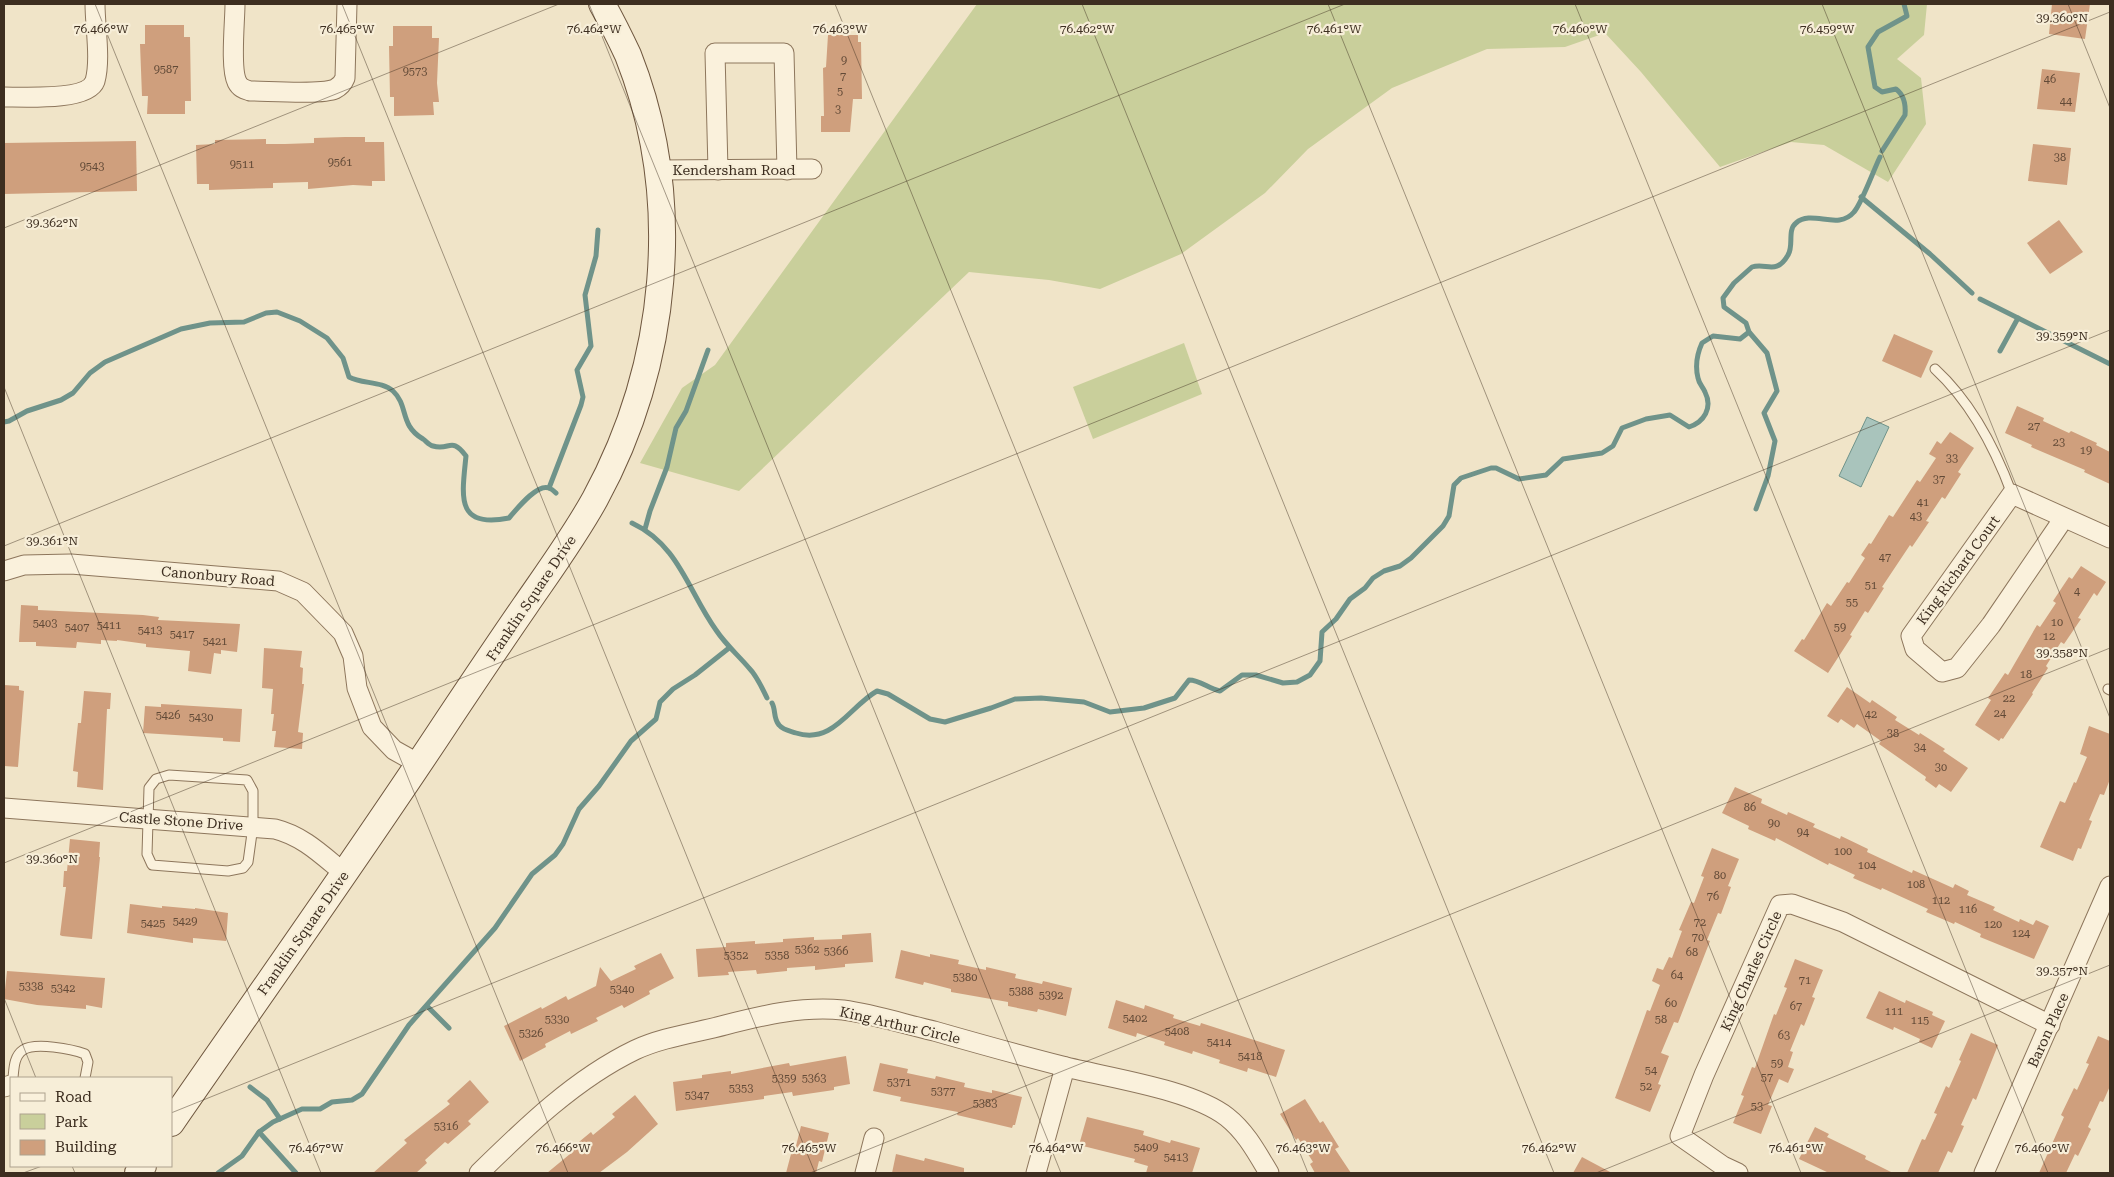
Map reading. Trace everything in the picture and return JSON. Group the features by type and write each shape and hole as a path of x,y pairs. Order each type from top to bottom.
{"street":[{"path":"4,97 71,95 86,91 91,87 94,82 97,66 95,4"},
{"path":"235,4 234,72 238,84 250,91 329,91 336,89 344,82 347,4"},
{"name":"Franklin Square Drive","path":"172,1122 344,874 579,528 612,465 625,435 638,401 657,316 663,234 651,131 627,54 602,4"},
{"path":"718,170 715,53 784,53 787,170"},
{"name":"Kendersham Road","path":"657,170 812,170"},
{"path":"2012,494 2110,538"},
{"name":"King Richard Court","path":"2012,494 1911,636 1915,650 1942,672 1957,668 1991,625 2064,518"},
{"name":"Canonbury Road","path":"4,571 24,565 71,564 261,579 295,586 343,633 353,656 357,688 372,727 394,750 419,764"},
{"name":"Castle Stone Drive","path":"4,808 253,826 287,832 304,840 344,874"},
{"name":"Baron Place","path":"1984,1173 2110,886"},
{"name":"King Charles Circle","path":"1738,1173 1723,1166 1680,1136 1704,1074 1780,905 1792,904 1843,922 2050,1025"},
{"name":"King Arthur Circle","path":"479,1173 583,1080 636,1050 661,1041 770,1013 806,1009 843,1010 894,1021 1065,1067 1176,1094 1210,1107 1226,1116 1241,1130 1269,1173"},
{"path":"1036,1173 1065,1067"},
{"path":"865,1173 874,1138"}],"lane":[{"path":"1935,369 1949,382 1981,428 2001,465 2012,494"},
{"path":"169,775 247,780 254,790 253,826 248,862 243,868 228,872 152,865 147,854 150,788 156,779 169,775"},
{"path":"13,1077 17,1057 23,1049 33,1046 74,1049 84,1054 88,1062 85,1077"}],"green space":[{"path":"977,4 1927,4 1924,35 1897,59 1921,78 1926,124 1888,182 1824,145 1791,142 1720,167 1641,72 1605,33 1565,47 1487,49 1392,88 1308,149 1265,193 1181,254 1100,289 1049,280 969,272 739,491 640,463 682,388 715,365"},
{"path":"1184,343 1202,394 1093,439 1073,387"}],"water":[{"path":"1867,417 1889,427 1861,487 1839,476"}],"building":[{"path":"2052,4 2090,4 2085,39 2049,34"},
{"path":"145,25 184,25 184,37 190,37 191,101 185,101 185,114 147,114 148,96 142,96 140,44 145,44"},
{"path":"393,26 432,26 432,38 439,38 437,83 439,102 433,102 434,115 394,116 394,97 390,97 389,46 393,46"},
{"path":"828,35 858,35 858,42 861,42 862,99 853,99 850,132 821,132 821,116 824,116 823,68 826,67"},
{"path":"2042,69 2080,73 2075,112 2037,109"},
{"path":"365,137 365,142 384,142 385,181 372,181 372,186 353,185 308,189 308,182 273,183 273,188 209,190 209,184 197,184 196,145 215,144 215,140 266,139 266,144 314,143 314,138"},
{"path":"136,141 137,191 4,194 4,143"},
{"path":"2033,144 2071,148 2067,185 2028,181"},
{"path":"2059,220 2083,252 2050,274 2027,243"},
{"path":"1894,334 1933,351 1921,378 1882,361"},
{"path":"2017,406 2044,418 2043,421 2097,443 2096,445 2110,452 2110,484 2084,472 2085,470 2031,447 2032,445 2005,433"},
{"path":"1950,432 1974,448 1958,472 1961,474 1945,499 1942,497 1926,521 1929,522 1912,547 1910,545 1882,587 1884,588 1868,613 1865,611 1850,635 1852,636 1828,673 1794,651 1802,639 1804,640 1827,603 1831,606 1847,582 1849,583 1865,558 1861,555 1869,543 1871,544 1889,515 1893,517 1917,480 1920,482 1936,458 1929,454 1937,441 1941,444"},
{"path":"2081,566 2106,582 2097,596 2094,593 2078,618 2081,619 2064,644 2061,642 2046,666 2048,668 2033,694 2003,739 2001,738 1999,741 1975,725 1991,700 1988,698 2005,673 2008,675 2037,625 2040,627 2056,603 2053,601 2069,577 2072,579"},
{"path":"21,605 38,606 38,610 143,615 159,617 158,620 240,624 237,652 221,650 221,654 214,653 211,674 188,671 190,651 146,647 146,644 117,640 101,640 101,644 77,642 76,648 36,646 36,642 19,642"},
{"path":"264,648 302,651 300,667 303,668 302,684 304,684 298,732 303,733 302,749 274,747 276,731 272,731 274,714 271,714 273,689 262,688"},
{"path":"4,685 19,686 19,690 24,691 18,767 4,766"},
{"path":"1847,687 1870,703 1872,700 1897,717 1895,720 1945,749 1943,751 1968,768 1951,792 1939,784 1936,788 1925,780 1926,777 1879,744 1881,741 1857,724 1854,728 1841,719 1838,723 1827,716"},
{"path":"84,691 111,693 110,709 107,709 103,790 77,787 78,772 73,771 78,723 81,723"},
{"path":"161,704 242,709 240,742 223,741 223,738 143,733 145,706 161,707"},
{"path":"2089,726 2110,734 2110,779 2104,795 2100,794 2089,820 2092,821 2081,849 2078,848 2073,861 2040,847 2060,801 2065,803 2087,757 2080,754"},
{"path":"1735,787 1762,799 1761,803 1787,815 1788,812 1815,824 1813,827 1840,839 1841,836 1868,849 1867,852 1912,873 1913,870 1953,888 1955,884 1969,891 1967,895 1995,907 1993,910 2019,922 2020,919 2033,925 2036,920 2049,926 2034,959 1980,937 1981,934 1955,922 1954,924 1926,912 1928,909 1882,888 1881,890 1853,878 1855,875 1829,863 1828,865 1776,838 1775,841 1748,829 1749,826 1722,813"},
{"path":"70,839 100,842 92,939 60,935 66,887 63,887 64,871 67,871"},
{"path":"1712,848 1739,859 1728,886 1731,887 1721,914 1718,913 1707,940 1710,941 1678,1023 1674,1022 1661,1053 1669,1056 1658,1084 1661,1085 1650,1112 1615,1098 1647,1010 1650,1011 1660,985 1652,981 1657,968 1663,970 1669,957 1672,958 1682,931 1679,930 1691,902 1694,903 1704,877 1701,876"},
{"path":"130,904 162,908 162,906 195,908 228,913 226,941 193,938 193,943 127,933"},
{"path":"871,933 873,962 845,964 845,967 815,970 815,966 787,968 787,971 757,974 756,970 728,972 729,975 698,977 696,949 726,947 726,943 755,941 755,944 783,942 783,939 814,937 814,940 842,939 842,935"},
{"path":"901,950 930,957 930,954 959,960 958,964 986,970 986,967 1016,974 1015,978 1042,984 1043,981 1072,988 1066,1016 1038,1009 1037,1012 1008,1006 1008,1002 951,992 951,989 924,982 923,985 895,978"},
{"path":"661,953 674,978 649,991 650,994 624,1008 622,1005 596,1018 598,1021 571,1034 570,1031 545,1044 546,1047 520,1061 504,1026 566,996 568,1000 596,986 600,967 611,981 636,969 634,966"},
{"path":"1795,959 1823,970 1812,997 1815,998 1804,1026 1801,1024 1790,1051 1793,1052 1788,1067 1794,1069 1788,1083 1779,1079 1768,1105 1772,1106 1761,1134 1733,1123 1744,1096 1741,1095 1752,1067 1755,1068 1774,1014 1776,1015 1787,988 1784,987"},
{"path":"7,971 105,978 102,1008 86,1005 86,1009 37,1005 4,999"},
{"path":"1879,991 1905,1003 1906,1000 1933,1012 1932,1015 1945,1021 1932,1048 1919,1042 1920,1039 1894,1027 1893,1030 1866,1018"},
{"path":"1116,1000 1144,1009 1145,1005 1174,1015 1173,1018 1200,1026 1201,1023 1285,1050 1276,1077 1248,1068 1247,1072 1219,1063 1220,1060 1193,1051 1192,1054 1164,1045 1165,1042 1137,1033 1136,1037 1108,1028"},
{"path":"1971,1033 1998,1045 1976,1100 1973,1098 1961,1125 1964,1126 1952,1153 1948,1151 1938,1173 1907,1173 1922,1139 1925,1140 1937,1114 1934,1113 1946,1086 1949,1088"},
{"path":"2098,1036 2110,1041 2110,1086 2103,1102 2100,1101 2088,1127 2091,1129 2078,1156 2075,1154 2066,1173 2039,1173 2064,1117 2061,1115 2074,1088 2077,1090 2089,1064 2086,1063"},
{"path":"846,1056 850,1084 834,1087 834,1090 793,1096 792,1092 764,1096 764,1099 676,1111 673,1082 702,1078 702,1075 731,1071 731,1074 789,1063 790,1066"},
{"path":"880,1063 908,1069 907,1073 935,1079 936,1076 965,1083 964,1087 992,1093 992,1090 1022,1097 1015,1125 1012,1128 957,1115 958,1112 900,1101 901,1097 873,1091"},
{"path":"470,1080 489,1102 468,1121 471,1124 448,1144 445,1142 425,1160 427,1163 416,1173 373,1173 407,1143 404,1140 450,1104 447,1101"},
{"path":"635,1095 658,1124 627,1152 599,1173 547,1173 570,1154 568,1151 591,1132 593,1135 615,1117 612,1114"},
{"path":"1305,1099 1320,1123 1323,1121 1339,1147 1335,1149 1351,1173 1315,1173 1310,1164 1313,1162 1298,1138 1296,1140 1280,1114"},
{"path":"1087,1117 1144,1131 1143,1135 1170,1143 1171,1140 1200,1148 1192,1173 1146,1173 1148,1166 1134,1162 1135,1159 1079,1145"},
{"path":"801,1126 829,1133 822,1162 819,1161 816,1173 786,1173 791,1154 794,1154"},
{"path":"1815,1127 1829,1134 1827,1137 1866,1156 1865,1159 1893,1173 1829,1173 1799,1159"},
{"path":"896,1154 924,1161 925,1158 964,1168 964,1173 892,1173"},
{"path":"1582,1157 1612,1173 1573,1173"}],"waterway":[{"path":"1882,151 1905,115 1905,104 1903,97 1896,89 1882,92 1875,87 1868,47 1878,32 1907,16 1904,4"},
{"path":"1756,509 1768,476 1775,441 1764,413 1777,391 1767,353 1749,332 1746,323 1724,307 1723,298 1734,283 1752,267 1775,267 1784,261 1790,251 1793,226 1802,219 1840,220 1854,212 1880,157"},
{"path":"1861,197 1930,254 1972,293"},
{"path":"549,488 583,397 577,370 591,346 585,295 596,256 598,230"},
{"path":"1980,299 2110,364"},
{"path":"4,422 27,411 61,400 73,393 90,373 105,362 181,329 210,323 244,322 266,313 277,312 300,321 327,338 343,358 349,377 378,384 393,391 398,397 407,422 415,434 433,446 453,445 461,450 466,456 463,484 464,496 466,506 471,514 479,519 509,518 527,498 539,489 549,488 556,493"},
{"path":"2000,351 2018,318"},
{"path":"772,703 776,720 781,727 789,731 809,735 820,734 831,729 877,691 888,694 930,719 945,722 1015,699 1041,698 1084,702 1110,712 1144,708 1175,698 1189,680 1197,681 1220,691 1242,675 1256,675 1283,683 1297,682 1310,675 1320,661 1322,632 1336,619 1350,599 1365,588 1373,578 1384,571 1400,566 1411,558 1443,526 1449,516 1454,485 1461,478 1491,468 1496,468 1519,479 1546,475 1563,459 1602,453 1613,446 1622,428 1646,419 1670,415 1689,427 1694,425 1706,414 1708,404 1697,369 1702,343 1713,336 1740,339 1749,332"},
{"path":"645,529 667,467 676,428 686,411 708,350"},
{"path":"632,523 648,532 672,556 716,630 745,663 759,682 767,698"},
{"path":"218,1173 242,1156 259,1132 273,1122 302,1109 320,1109 332,1102 352,1100 362,1094 409,1025 495,928 532,874 555,855 563,844 579,809 599,786 631,741 656,719 660,702 673,689 695,675 729,648"},
{"path":"427,1006 449,1028"},
{"path":"250,1087 267,1100 280,1119"},
{"path":"259,1132 296,1173"}]}
